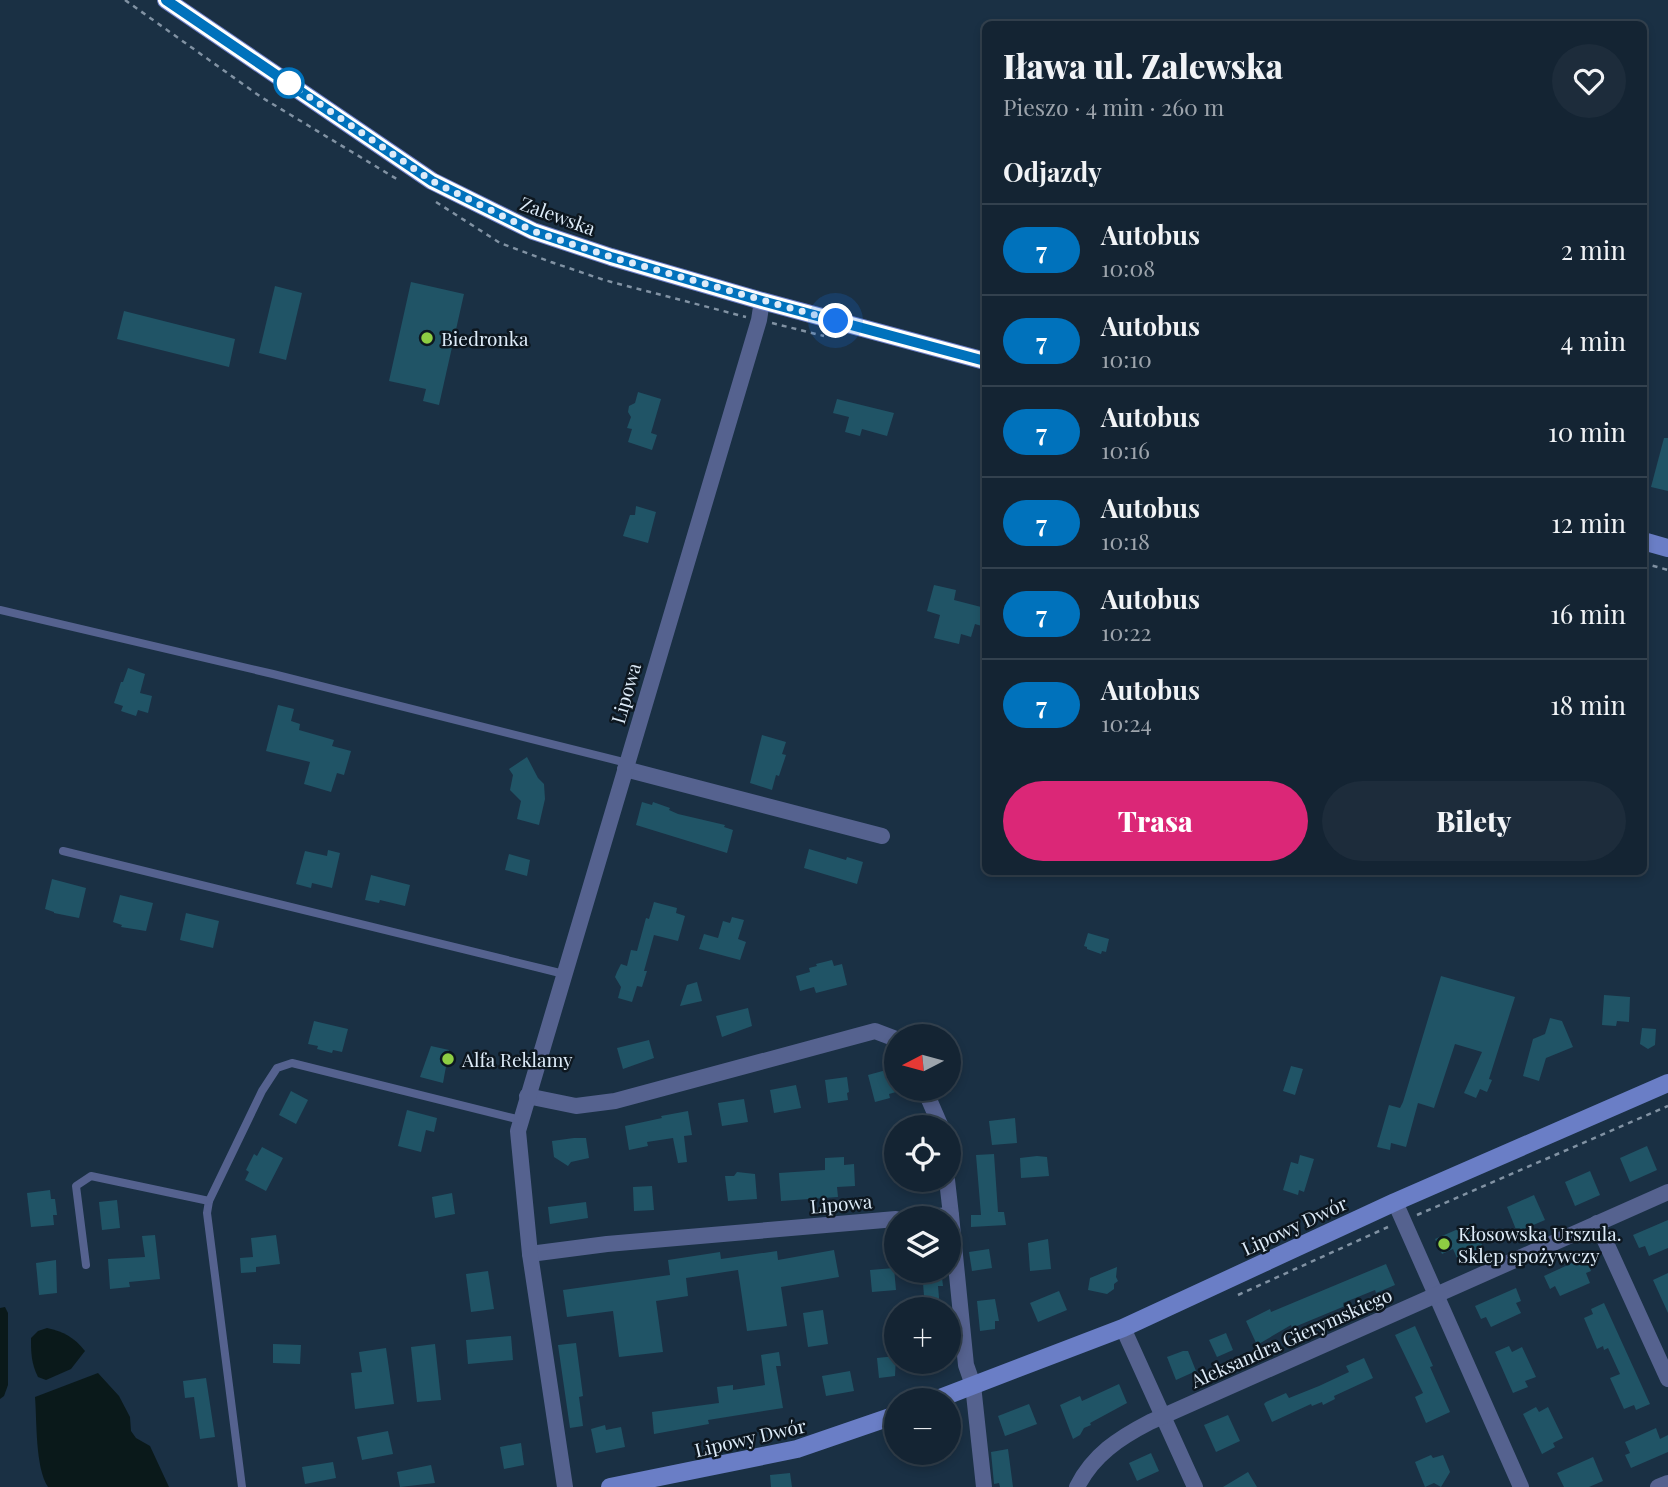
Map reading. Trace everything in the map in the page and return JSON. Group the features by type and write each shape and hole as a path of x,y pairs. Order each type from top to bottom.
{"street":[{"name":"Zalewska","path":"166,0 432,181 482,207 546,235 611,257 982,360"},
{"name":"Lipowa","path":"762,301 759,320 518,1131 530,1254 607,1244 884,1220"},
{"path":"1647,542 1668,548"},
{"path":"626,766 882,836"},
{"path":"527,1096 576,1106 615,1101 875,1031 884,1034"},
{"name":"Lipowy Dwór","path":"961,1389 1123,1328 1395,1202 1668,1083"},
{"name":"Aleksandra Gierymskiego","path":"1077,1487 1089,1466 1103,1450 1125,1434 1668,1192"},
{"path":"1395,1202 1521,1487"},
{"path":"1597,1223 1668,1379"},
{"path":"530,1254 565,1487"},
{"path":"958,1283 966,1364 972,1385 984,1487"},
{"path":"1123,1328 1195,1487"},
{"name":"Lipowy Dwór","path":"610,1487 655,1482 797,1450 884,1419"},
{"path":"1658,1487 1668,1483"}],"lane":[{"path":"0,610 247,667 626,766"},
{"path":"63,851 564,974"},
{"path":"242,1487 207,1213 209,1201 262,1091 277,1068 292,1063 521,1120"},
{"path":"86,1265 76,1185 91,1176 209,1201"}],"path":[{"path":"1647,564 1668,570"},
{"path":"1236,1295 1668,1107"}],"shaded area":[{"path":"5,1307 8,1313 8,1385 0,1399 0,1308"},
{"path":"47,1328 68,1336 85,1351 71,1369 46,1380 38,1377 36,1372 31,1338 38,1331"},
{"path":"98,1373 119,1396 130,1417 131,1431 136,1438 150,1446 169,1487 48,1487 39,1456 35,1397"}],"building":[{"name":"Biedronka","path":"411,282 464,294 439,405 423,401 426,389 389,381"},
{"path":"275,286 302,293 286,360 259,353"},
{"path":"124,311 235,339 229,367 117,339"},
{"path":"638,392 661,399 651,433 657,435 652,450 628,442 632,429 627,428 631,417 629,406 635,403"},
{"path":"837,399 894,413 887,436 862,429 860,436 845,432 849,417 833,413"},
{"path":"1664,438 1668,438 1668,491 1651,487"},
{"path":"636,506 656,512 648,543 623,536 630,515 635,515"},
{"path":"934,585 956,590 954,600 982,607 982,626 975,624 971,637 961,634 959,644 934,638 940,615 927,611"},
{"path":"128,668 145,674 140,693 152,696 148,713 138,710 136,716 121,711 123,706 114,703"},
{"path":"278,705 294,709 291,721 300,724 299,730 334,740 332,746 351,751 344,775 337,773 331,792 304,784 310,762 266,751"},
{"path":"762,735 786,742 782,754 786,755 772,790 750,783"},
{"path":"527,757 544,784 545,799 539,825 517,819 521,801 510,790 513,775 509,769"},
{"path":"642,802 652,805 653,802 678,814 725,825 724,827 733,830 727,853 636,825"},
{"path":"809,849 863,862 857,884 804,868"},
{"path":"328,850 340,853 332,888 312,883 311,888 296,884 305,851 327,856"},
{"path":"509,854 530,860 527,876 505,870"},
{"path":"371,875 410,885 405,906 380,900 379,903 365,900"},
{"path":"52,879 86,888 79,918 45,909"},
{"path":"120,895 153,903 146,931 121,927 122,925 113,922"},
{"path":"654,902 677,908 676,913 685,916 678,941 654,935 642,987 637,986 632,1002 618,998 621,987 615,977 621,964 627,966 631,950 637,951 646,918 649,919"},
{"path":"186,913 219,921 213,948 180,940"},
{"path":"732,917 744,920 738,939 746,942 740,960 699,949 704,934 718,938 723,921 730,923"},
{"path":"1088,933 1109,939 1106,952 1102,951 1101,954 1084,946"},
{"path":"832,960 834,966 842,964 847,985 816,993 814,987 800,991 796,976 810,972 809,968 817,966 816,964"},
{"path":"1441,976 1515,997 1489,1079 1492,1080 1487,1092 1480,1089 1476,1098 1464,1093 1482,1052 1455,1044 1434,1108 1418,1103 1406,1147 1391,1143 1390,1150 1377,1147 1389,1105 1400,1108 1403,1102"},
{"path":"697,982 702,1001 680,1006 687,985"},
{"path":"1604,995 1630,997 1629,1022 1617,1021 1616,1026 1602,1025"},
{"path":"748,1008 752,1026 722,1037 716,1016"},
{"path":"1550,1018 1562,1021 1573,1047 1546,1058 1539,1081 1523,1076 1533,1039 1545,1034"},
{"path":"314,1021 348,1029 342,1052 333,1050 332,1053 308,1044"},
{"path":"1642,1028 1656,1029 1655,1045 1648,1049 1640,1044"},
{"path":"649,1040 654,1058 623,1069 617,1048"},
{"path":"431,1046 449,1050 443,1083 420,1077"},
{"path":"1291,1066 1303,1069 1295,1095 1283,1091"},
{"path":"884,1071 884,1100 875,1102 868,1075"},
{"path":"847,1077 848,1100 828,1103 825,1080"},
{"path":"796,1085 801,1108 774,1113 770,1090"},
{"path":"291,1091 308,1100 296,1124 279,1115"},
{"path":"744,1099 748,1122 722,1126 718,1103"},
{"path":"407,1110 437,1118 434,1132 426,1130 421,1152 398,1146"},
{"path":"688,1111 692,1135 684,1136 687,1162 678,1163 673,1138 647,1142 648,1146 629,1150 625,1126"},
{"path":"1015,1118 1017,1143 992,1145 989,1121"},
{"path":"586,1138 589,1158 571,1162 568,1166 554,1157 552,1141"},
{"path":"1647,1146 1657,1170 1630,1182 1620,1158"},
{"path":"262,1147 283,1158 266,1191 245,1180 249,1172 246,1170 254,1154 257,1156"},
{"path":"994,1154 998,1212 1004,1212 1006,1225 971,1227 971,1215 981,1215 976,1155"},
{"path":"1300,1155 1314,1159 1304,1192 1299,1190 1298,1195 1283,1190 1291,1162 1298,1164"},
{"path":"844,1157 844,1165 854,1164 855,1186 837,1187 838,1197 781,1201 779,1173 825,1170 825,1158"},
{"path":"1047,1157 1049,1176 1021,1178 1020,1158"},
{"path":"1590,1171 1600,1195 1575,1206 1565,1182"},
{"path":"737,1172 755,1174 757,1199 728,1201 725,1176 734,1176"},
{"path":"652,1186 654,1210 634,1211 633,1187"},
{"path":"50,1190 51,1199 55,1199 57,1215 53,1215 54,1225 31,1227 27,1193"},
{"path":"452,1193 455,1214 435,1218 432,1197"},
{"path":"1534,1195 1545,1220 1517,1232 1507,1207"},
{"path":"117,1200 120,1228 102,1230 99,1202"},
{"path":"586,1202 588,1218 550,1224 548,1207"},
{"path":"1668,1220 1668,1248 1649,1256 1645,1246 1639,1248 1633,1235"},
{"path":"1472,1223 1483,1247 1457,1258 1453,1249 1442,1254 1435,1239"},
{"path":"155,1235 160,1279 129,1282 130,1287 110,1289 108,1259 145,1257 142,1236"},
{"path":"276,1235 280,1264 256,1267 256,1272 241,1273 240,1258 253,1257 251,1238"},
{"path":"1048,1239 1051,1269 1030,1271 1028,1243"},
{"path":"989,1249 992,1268 972,1271 969,1252"},
{"path":"834,1250 839,1277 781,1287 787,1326 747,1331 738,1270 686,1278 688,1296 656,1301 663,1352 619,1357 613,1311 567,1317 563,1290 670,1275 668,1260 720,1252 721,1259 777,1251 778,1260"},
{"path":"1585,1257 1591,1271 1586,1273 1590,1283 1560,1296 1555,1286 1550,1289 1544,1276"},
{"path":"56,1260 57,1293 39,1295 36,1263"},
{"path":"1386,1264 1395,1285 1343,1303 1345,1306 1292,1328 1291,1325 1257,1345 1246,1321"},
{"path":"1117,1267 1118,1281 1114,1284 1114,1289 1107,1294 1088,1290 1090,1278"},
{"path":"884,1269 884,1283 895,1283 896,1290 872,1292 870,1270"},
{"path":"488,1271 494,1309 471,1312 466,1274"},
{"path":"1668,1273 1668,1313 1653,1280"},
{"path":"923,1283 943,1283 943,1286 938,1286 939,1297 924,1297"},
{"path":"1516,1288 1521,1301 1516,1303 1521,1313 1491,1327 1486,1317 1481,1319 1475,1306"},
{"path":"1059,1291 1067,1310 1038,1322 1030,1303"},
{"path":"995,1299 999,1321 995,1321 995,1329 980,1331 977,1301"},
{"path":"1604,1303 1650,1404 1636,1410 1634,1405 1624,1409 1610,1378 1620,1374 1608,1348 1604,1350 1603,1346 1597,1349 1584,1318 1593,1314 1591,1309"},
{"path":"823,1310 828,1344 808,1347 803,1313"},
{"path":"1415,1326 1450,1412 1426,1423 1415,1397 1423,1393 1395,1335"},
{"path":"1226,1333 1233,1350 1217,1357 1209,1340"},
{"path":"511,1336 513,1360 468,1364 466,1340"},
{"path":"576,1343 583,1396 579,1397 583,1426 570,1428 558,1345"},
{"path":"273,1344 301,1345 300,1364 273,1363"},
{"path":"435,1344 441,1400 417,1402 411,1347"},
{"path":"1509,1346 1512,1352 1522,1347 1536,1377 1525,1381 1528,1387 1513,1393 1495,1352"},
{"path":"386,1348 394,1404 355,1409 351,1373 362,1372 359,1352"},
{"path":"1188,1351 1196,1371 1176,1380 1167,1357"},
{"path":"779,1352 781,1366 776,1366 783,1408 708,1420 709,1424 654,1434 652,1412 719,1403 717,1387 733,1385 733,1390 765,1385 761,1355"},
{"path":"884,1357 884,1374 895,1376 879,1378 877,1358"},
{"path":"1364,1358 1373,1378 1334,1396 1335,1399 1323,1405 1322,1402 1312,1406 1311,1404 1272,1422 1264,1404 1266,1402 1286,1393 1289,1398 1319,1386 1349,1372 1346,1366"},
{"path":"850,1371 854,1391 826,1396 822,1376"},
{"path":"206,1378 215,1437 200,1439 194,1397 185,1398 183,1381"},
{"path":"1119,1384 1127,1403 1090,1423 1091,1425 1073,1439 1060,1405 1080,1396 1082,1401"},
{"path":"1029,1404 1037,1424 1005,1436 998,1416"},
{"path":"1536,1407 1539,1412 1548,1407 1563,1438 1553,1443 1555,1447 1542,1454 1523,1414"},
{"path":"1228,1415 1240,1441 1216,1452 1204,1425"},
{"path":"605,1425 606,1430 621,1427 625,1447 596,1453 591,1429"},
{"path":"1656,1428 1660,1439 1668,1435 1668,1452 1631,1468 1625,1455 1630,1453 1625,1442"},
{"path":"388,1431 393,1454 362,1460 357,1437"},
{"path":"521,1443 524,1465 504,1469 500,1447"},
{"path":"1008,1449 1013,1487 1000,1487 999,1483 994,1484 991,1452"},
{"path":"1151,1453 1159,1471 1137,1481 1129,1463"},
{"path":"1431,1455 1433,1458 1443,1455 1450,1472 1441,1487 1434,1483 1425,1487 1415,1462"},
{"path":"1593,1457 1603,1481 1589,1487 1564,1487 1557,1473"},
{"path":"333,1462 336,1478 305,1484 302,1467"},
{"path":"431,1465 435,1483 400,1487 397,1472"},
{"path":"1248,1472 1257,1487 1223,1487"},
{"path":"790,1473 792,1487 771,1487 770,1475"}],"bus line":[{"name":"7","path":"166,0 432,181 533,231 762,301 982,360"}],"place":[{"name":"Biedronka","path":"427,338"},
{"name":"Alfa Reklamy","path":"448,1059"},
{"name":"Kłosowska Urszula. Sklep spożywczy","path":"1444,1244"}],"route":[{"path":"289,83 432,181 533,231 611,257 836,321"}]}
